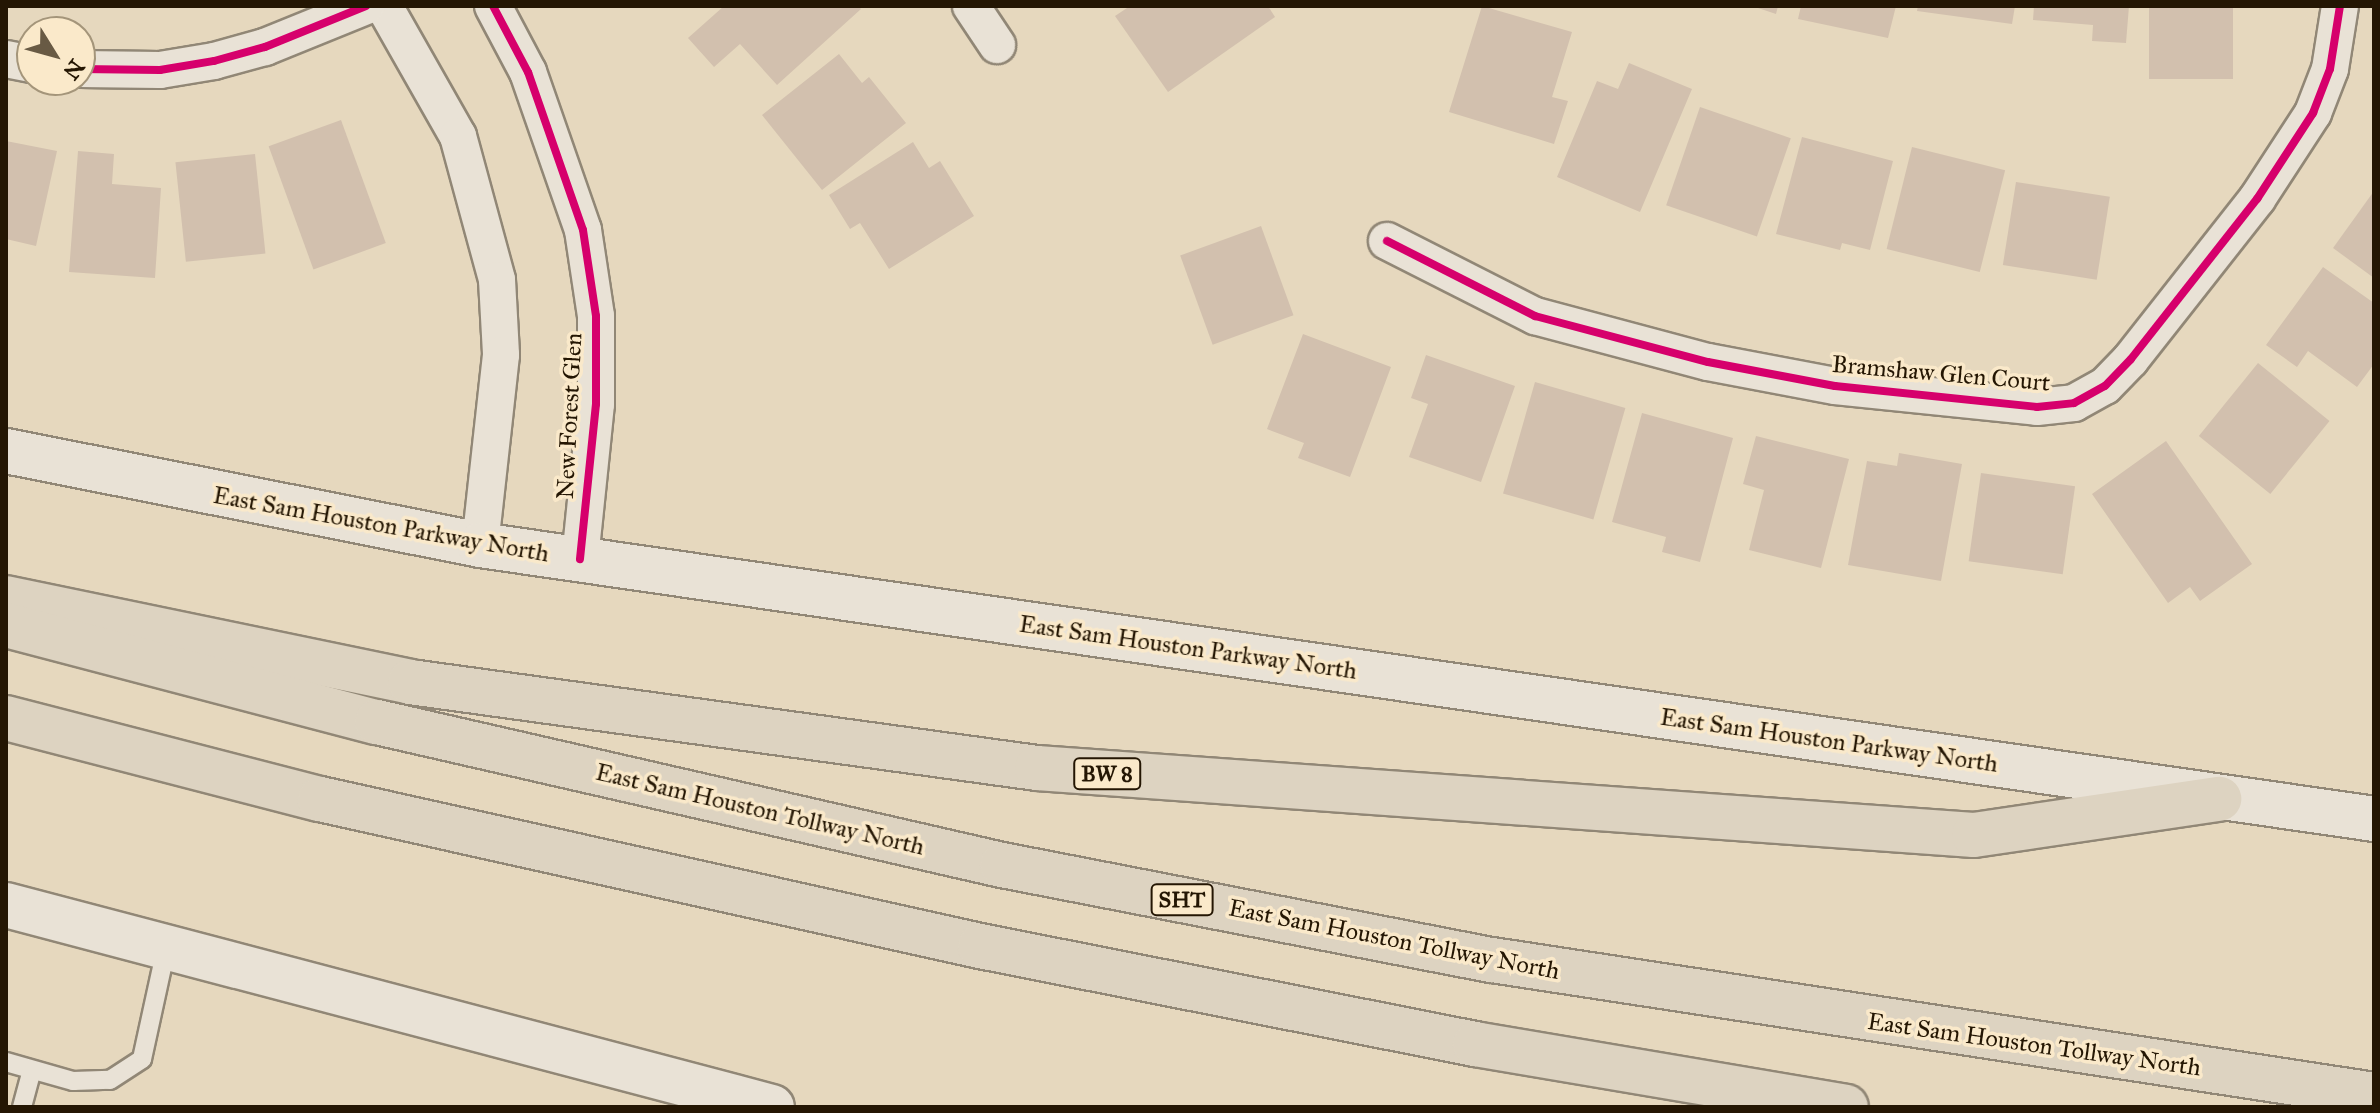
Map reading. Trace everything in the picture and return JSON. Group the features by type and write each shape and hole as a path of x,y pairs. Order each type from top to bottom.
{"highway":[{"name":"BW 8","path":"6,598 410,682 1037,768 1974,835 2219,799"},
{"name":"East Sam Houston Tollway North","path":"6,625 377,722 1002,865 1492,960 2374,1095"},
{"path":"6,718 320,799 980,946 1660,1076 1846,1107"},
{"path":"1660,1076 1733,1107"}],"main road":[{"name":"East Sam Houston Parkway North","path":"6,451 480,545 2374,819"},
{"path":"6,905 772,1107"}],"street":[{"path":"96,69 160,70 214,61 265,47 366,6"},
{"path":"384,6 458,136 497,280 501,355 480,545"},
{"name":"New Forest Glen","path":"493,6 528,72 583,230 596,316 596,404 580,559"},
{"path":"971,6 997,45"},
{"name":"Bramshaw Glen Court","path":"1387,241 1535,316 1708,362 1835,386 2037,407 2074,403 2105,386 2131,359 2257,199 2313,113 2330,69 2340,6"}],"lane":[{"path":"6,1062 73,1081 110,1080 142,1059 166,949"},
{"path":"22,1107 32,1070"}],"building":[{"path":"724,6 858,6 861,9 777,85 740,44 714,67 688,38"},
{"path":"1130,6 1268,6 1275,17 1168,92 1115,16"},
{"path":"1482,6 1572,32 1552,97 1568,101 1554,144 1449,112"},
{"path":"1752,6 1778,6 1776,14"},
{"path":"1801,6 1896,6 1888,38 1798,19"},
{"path":"1918,6 2015,6 2012,24 1917,11"},
{"path":"2034,6 2129,6 2126,43 2092,41 2093,25 2033,20"},
{"path":"2149,6 2233,6 2233,79 2149,79"},
{"path":"839,54 862,83 869,77 906,123 822,190 762,115"},
{"path":"1629,63 1692,89 1640,212 1557,177 1597,81 1618,89"},
{"path":"1700,107 1791,138 1757,237 1666,205"},
{"path":"341,120 386,243 313,269 269,146"},
{"path":"1802,137 1893,161 1870,250 1842,243 1840,250 1776,234"},
{"path":"6,141 57,151 36,246 6,239"},
{"path":"913,142 929,168 940,161 974,216 889,269 860,223 850,229 829,195"},
{"path":"1912,147 2005,170 1980,272 1887,249"},
{"path":"78,151 114,154 112,184 161,188 155,278 69,272"},
{"path":"255,154 265,253 186,262 175,162"},
{"path":"2016,182 2110,197 2097,280 2003,265"},
{"path":"2374,191 2374,278 2333,248"},
{"path":"1261,226 1293,315 1213,345 1180,255"},
{"path":"2323,267 2374,303 2374,364 2357,387 2308,351 2297,367 2266,345"},
{"path":"1303,334 1391,367 1350,477 1298,458 1304,443 1267,429"},
{"path":"1426,355 1515,386 1481,482 1409,457 1428,404 1411,398"},
{"path":"2258,363 2329,421 2270,494 2199,436"},
{"path":"1535,382 1625,408 1593,519 1503,494"},
{"path":"1642,413 1733,438 1700,562 1662,552 1666,537 1612,522"},
{"path":"1756,436 1849,459 1821,568 1749,550 1764,490 1743,484"},
{"path":"2166,441 2252,564 2200,601 2190,587 2168,603 2092,494"},
{"path":"1899,453 1962,464 1941,581 1848,565 1867,461 1897,466"},
{"path":"1981,473 2075,486 2063,574 1969,561"}],"cycle path":[{"path":"96,69 160,70 214,61 265,47 366,6"},
{"path":"493,6 528,72 583,230 596,316 596,404 580,559"},
{"path":"1387,241 1535,316 1708,362 1835,386 2037,407 2074,403 2105,386 2131,359 2257,199 2313,113 2330,69 2340,6"}]}
